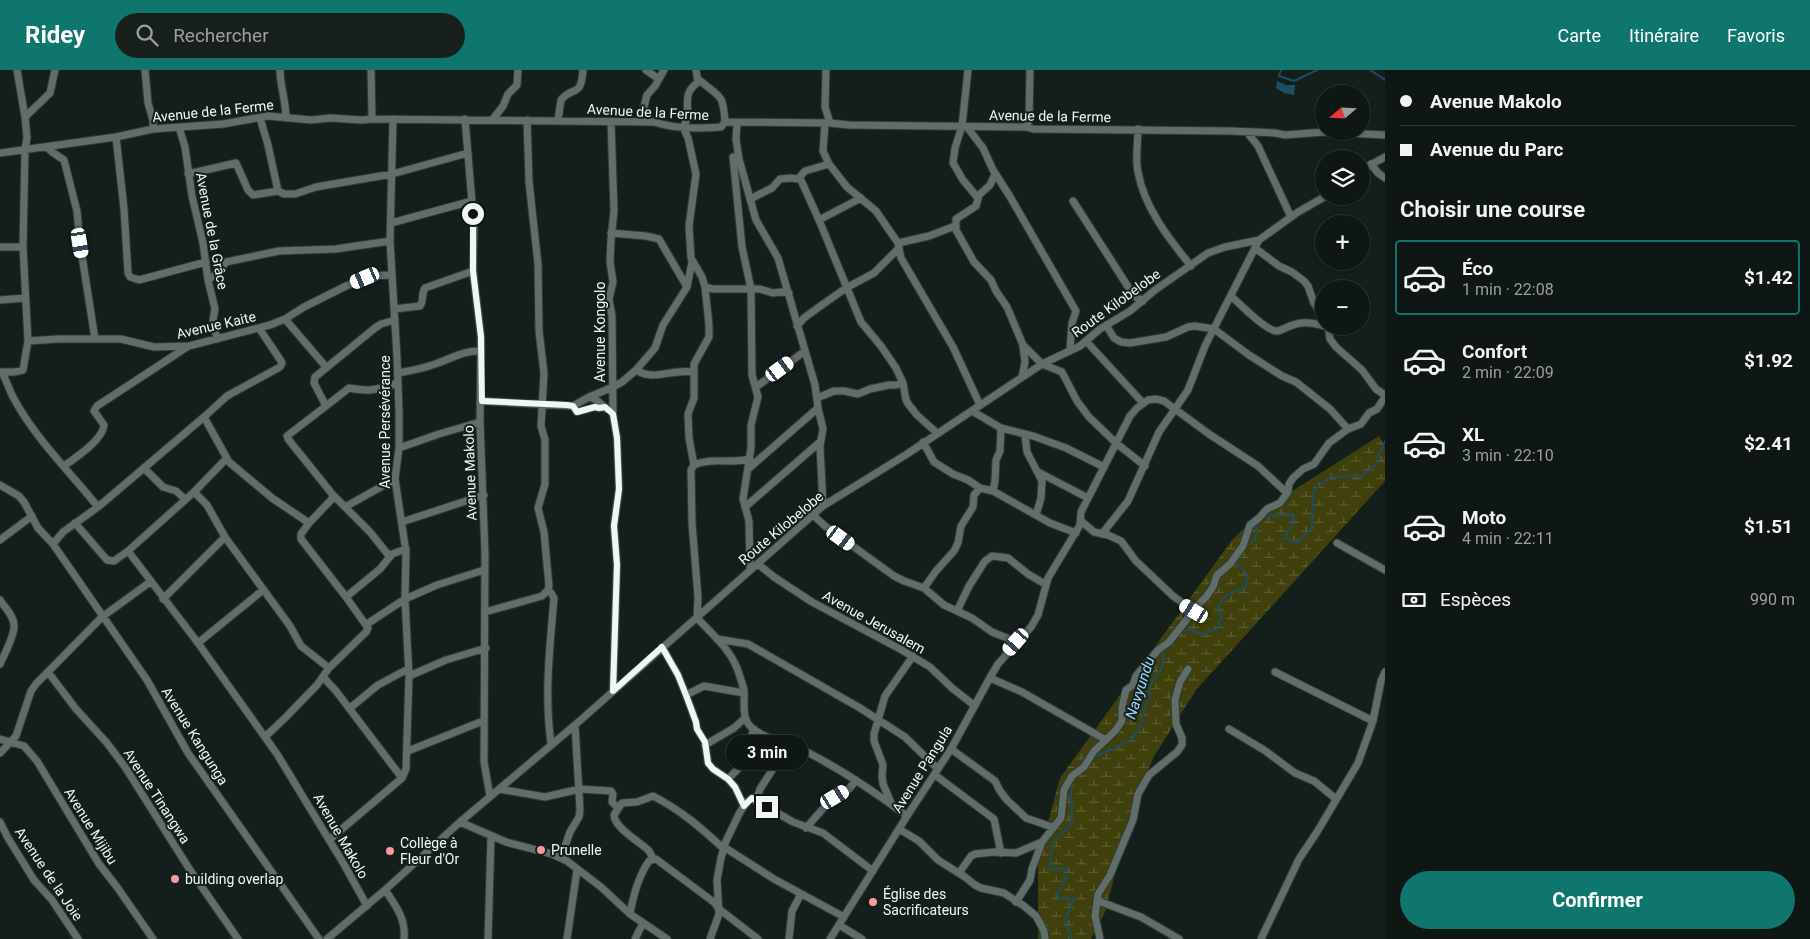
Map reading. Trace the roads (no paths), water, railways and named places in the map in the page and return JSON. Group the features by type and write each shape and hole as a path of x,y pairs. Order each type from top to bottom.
{"street":[{"path":"17,70 27,138 24,149 23,247 28,341 23,370 1,372 20,408 98,507"},
{"path":"25,117 50,93 55,70"},
{"path":"145,70 148,104 153,120 153,129"},
{"path":"280,70 286,118"},
{"path":"371,70 372,119"},
{"path":"493,119 503,106 508,94 517,85 518,70"},
{"path":"558,120 560,100 580,88 583,70"},
{"path":"646,70 659,79"},
{"path":"640,122 647,95 664,70"},
{"path":"696,70 698,79 720,95 725,122"},
{"path":"826,70 825,107 827,123 823,152 828,164 847,187 876,211 898,245 901,258 953,347 980,405"},
{"path":"968,70 964,126 955,148 953,163 962,180 978,198"},
{"path":"1029,126 1030,70"},
{"path":"482,401 573,406 613,387 636,370 655,348 663,325 686,287 692,262 689,226 696,174 688,138 683,127 687,116 687,95 698,79"},
{"path":"260,118 278,191"},
{"name":"Avenue de la Ferme","path":"0,153 116,137 153,129 224,124 260,118 654,122 669,127 721,127 725,122 1029,126 1247,132 1285,135 1324,132 1385,135"},
{"name":"Avenue Persévérance","path":"393,119 390,241 398,373 399,448 395,479 406,549 404,599 409,673 408,751 406,769 402,778"},
{"name":"Avenue Makolo","path":"465,119 474,226 473,271 481,352 482,401 480,422 484,495 486,648 483,720 484,768 490,796"},
{"path":"527,120 529,182 538,264 539,331 544,382 542,430 545,440 545,484 538,508 546,548 548,590 554,598 548,672 549,727 552,743"},
{"name":"Avenue Kongolo","path":"611,122 614,205 610,262 613,282 609,299 612,316 613,414 617,438 619,489 614,526 617,565 613,691"},
{"path":"737,123 736,139 739,159 756,220 778,258 814,378 823,428 820,442 823,506"},
{"path":"964,126 983,148 995,174 1076,311 1072,323 1070,349"},
{"name":"Avenue de la Grâce","path":"179,127 185,147 188,174 215,309 213,320 217,339"},
{"path":"1138,129 1137,170 1141,184 1154,215 1191,266"},
{"path":"1247,132 1258,146 1291,217"},
{"path":"116,137 124,209 128,273 130,277 139,280 206,262"},
{"path":"47,146 64,160 76,208 95,339"},
{"path":"188,174 236,163 248,190 253,195 278,191 284,194 295,194 316,188 392,174 468,153"},
{"path":"733,157 742,247 750,289 752,365 758,397 751,425 750,459 743,499 749,521 750,570"},
{"path":"1385,157 1371,164 1385,178"},
{"path":"828,164 802,172 800,178 820,220 861,322 881,346 902,383 906,400 917,415 937,434"},
{"path":"995,174 990,185 981,192 974,208 958,217 955,226 974,262 991,280 1007,307 1023,345 1025,362 1022,377"},
{"path":"750,198 772,188 780,179 800,178"},
{"path":"820,220 861,198"},
{"path":"391,223 472,201"},
{"path":"1073,201 1134,296 1142,301"},
{"name":"Route Kilobelobe","path":"327,939 367,906 490,796 575,725 823,506 937,434 1042,364 1086,341 1208,253 1217,249 1257,244 1315,201"},
{"path":"797,326 804,318 846,288 874,273 898,245 955,226"},
{"path":"611,233 659,239 686,287"},
{"path":"208,280 218,273 223,263 226,262 279,252 336,249 390,241"},
{"path":"1102,534 1128,501 1145,466 1155,439 1188,390 1214,329 1257,244 1279,266 1292,272 1304,281 1308,286 1315,305"},
{"path":"0,247 23,247"},
{"path":"692,262 702,277 705,288 709,337 695,360 693,372 694,398 688,414 689,438 694,465 690,476 690,485 698,597 696,618 730,654 736,666 744,693 745,718 754,729 766,736 808,752 856,780 907,816"},
{"path":"394,309 420,306 422,304 424,288 473,271"},
{"name":"Avenue Kaite","path":"28,341 58,338 121,339 154,347 189,346 286,319 304,307 346,286 371,276 391,275"},
{"path":"705,288 765,289 773,294 789,293"},
{"path":"1231,296 1250,314 1273,330 1280,330 1298,323 1307,322 1315,324"},
{"path":"0,300 25,298"},
{"path":"286,319 326,368"},
{"path":"326,406 313,381 326,368 381,324 394,320"},
{"path":"1106,325 1114,338 1121,342 1166,337 1188,327 1195,326 1214,329 1255,359 1282,376 1296,382 1330,409 1348,429"},
{"path":"53,544 59,536 98,507 232,393 282,365 259,328"},
{"path":"1016,902 1030,880 1042,842 1061,818 1064,790 1072,776 1084,767 1094,751 1122,721 1122,707 1126,690 1133,685 1136,676 1158,650 1170,642 1213,586 1217,575 1234,560 1243,546 1250,525 1267,509 1280,503 1293,478 1303,469 1314,464 1329,443 1348,429 1361,424 1369,413 1377,409 1385,396 1376,389 1362,370 1336,347 1329,335"},
{"path":"1086,341 1143,403"},
{"path":"1023,345 1042,364 1062,372 1077,401 1089,417 1116,444 1145,466"},
{"path":"64,466 82,454 103,432 104,425 94,411 97,406 189,346"},
{"path":"756,387 805,351"},
{"path":"398,373 431,366 464,353 481,352"},
{"path":"636,370 650,375 693,372"},
{"path":"817,398 834,391 858,394 870,389 889,385 896,386 902,383"},
{"path":"390,557 333,495 287,438 347,389 372,391 397,384"},
{"path":"589,397 596,399 613,414"},
{"path":"957,612 969,586 985,561 992,556 1008,558 1028,574 1045,584 1076,533 1081,521 1081,512 1130,416 1148,400 1164,401 1175,408 1209,434 1258,466 1286,493"},
{"path":"573,406 577,412 595,407 605,407"},
{"path":"748,470 818,408"},
{"path":"972,411 1001,428 1072,450 1104,468"},
{"path":"204,417 216,436 226,459 272,498 309,523"},
{"path":"399,448 480,422"},
{"path":"992,491 995,481 996,460 1000,451 1001,428"},
{"path":"1025,435 1027,452 1042,481 1042,490 1036,515"},
{"path":"745,507 820,442"},
{"path":"923,442 936,464 952,474 968,480 980,488 992,491 1050,523 1076,533"},
{"path":"75,523 107,560 114,561 128,551 194,492 226,459"},
{"path":"694,465 713,461 734,462 750,459"},
{"path":"144,468 163,487 176,491 185,499"},
{"path":"1038,472 1088,498"},
{"path":"345,507 395,479"},
{"name":"Avenue Kangunga","path":"0,485 19,496 27,506 38,528 53,544 146,680 188,753 319,939"},
{"path":"924,588 954,551 958,543 961,526 973,507 974,495 980,488"},
{"path":"194,492 207,505 225,537 290,626 301,646 329,668"},
{"path":"266,736 368,628 367,624 301,539 301,534 309,523 332,499 333,495"},
{"path":"402,522 484,495"},
{"path":"813,515 825,526 894,576 924,588 944,605 972,618 992,632 1016,642"},
{"path":"0,540 32,516"},
{"path":"1081,521 1094,532 1124,543 1136,561 1173,596 1194,611"},
{"path":"163,599 225,537"},
{"path":"1338,543 1385,570"},
{"path":"346,597 380,569 396,552 406,549"},
{"name":"Avenue Makolo","path":"128,551 266,736 367,906"},
{"name":"Avenue Jerusalem","path":"758,564 812,602 930,667 975,706"},
{"path":"367,624 404,599 437,585 484,570"},
{"path":"0,753 11,743 19,729 33,688 102,617 150,582"},
{"name":"Avenue Pangula","path":"830,939 951,748 998,664 1031,626 1038,615 1045,584"},
{"path":"198,643 263,590"},
{"path":"485,612 542,596 548,590"},
{"path":"0,600 11,616 14,625 0,664"},
{"path":"717,639 748,644 759,649 905,737 936,772 994,819 1001,853"},
{"path":"662,647 678,675 697,729 700,736 704,739 710,766 728,779 738,790 744,806"},
{"path":"350,708 378,685 446,660 486,648"},
{"path":"892,805 883,784 883,765 874,741 874,734 885,696 913,656"},
{"path":"1100,939 1095,916 1099,890 1110,875 1126,839 1136,809 1138,794 1143,783 1153,770 1177,752 1182,745 1182,738 1176,724 1175,700 1180,682 1188,669"},
{"name":"Avenue Tinangwa","path":"48,672 76,709 102,737 125,767 190,870 238,939"},
{"path":"1275,672 1373,721"},
{"path":"1261,939 1299,859 1358,763 1373,721 1381,681 1385,672"},
{"path":"323,677 350,708 402,778 329,840"},
{"path":"990,678 1022,692 1106,740"},
{"path":"686,695 704,686 744,693"},
{"path":"705,745 734,728 745,718"},
{"path":"408,751 483,720"},
{"path":"561,858 570,832 579,817 580,789 575,725"},
{"path":"728,779 742,764 754,729"},
{"path":"1229,729 1264,750 1296,773 1314,781 1336,799"},
{"name":"Avenue Mijibu","path":"0,739 24,746 37,761 99,864 153,939"},
{"path":"756,801 760,789 790,744"},
{"path":"951,748 995,781 1000,792 1026,818 1052,827"},
{"path":"806,828 827,804 849,789 856,780"},
{"path":"499,789 545,798 580,789 612,792 612,802 617,807"},
{"path":"758,939 719,909 715,903 663,864 653,859 648,849 616,823 614,815 617,807 622,803 637,802 654,796 695,821 724,848 844,917"},
{"path":"710,939 718,919 717,880 724,848 744,806 752,798 806,828 823,833 873,871"},
{"name":"Avenue de la Joie","path":"0,822 34,880 52,900 78,939"},
{"path":"460,822 491,837 561,858 601,887 630,914 666,939"},
{"path":"899,829 919,841 938,860 981,888 1004,892 1024,906 1036,916 1044,931 1045,939"},
{"path":"488,939 491,837"},
{"path":"960,873 971,856 981,853 1016,853 1042,842"},
{"path":"630,914 631,905 644,868 653,859"},
{"path":"567,939 577,870"},
{"path":"385,890 402,918 404,939"},
{"path":"789,939 792,911 801,894"},
{"path":"1098,899 1101,902 1141,916 1179,939"},
{"path":"634,939 643,923"},
{"path":"839,925 862,939"}],"water":[{"path":"1277,81 1286,85 1295,85 1294,95 1284,93 1276,88"}],"waterway":[{"path":"1281,70 1279,76 1294,81 1317,70"},
{"path":"1370,70 1385,80"},
{"name":"Navyundu","path":"1263,517 1294,515 1291,527 1284,538 1297,542 1312,528 1313,491 1331,477 1362,476 1374,467 1385,441"},
{"name":"Navyundu","path":"1245,546 1254,541 1257,532 1256,525"},
{"name":"Navyundu","path":"1179,633 1188,629 1201,634 1219,628 1221,617 1217,608 1225,596 1245,587 1248,575 1235,561"},
{"name":"Navyundu","path":"1095,756 1132,739 1140,726 1152,682 1163,665 1163,649"},
{"name":"Navyundu","path":"1080,766 1086,758"},
{"name":"Navyundu","path":"1071,784 1072,823 1053,842 1049,869 1066,868 1067,874 1057,895 1058,898 1074,899 1065,920 1072,939"}],"place":[{"name":"Prunelle","path":"541,850"},
{"name":"Collège à Fleur d'Or","path":"390,851"},
{"name":"building overlap","path":"175,879"},
{"name":"Église des Sacrificateurs","path":"873,902"}]}
